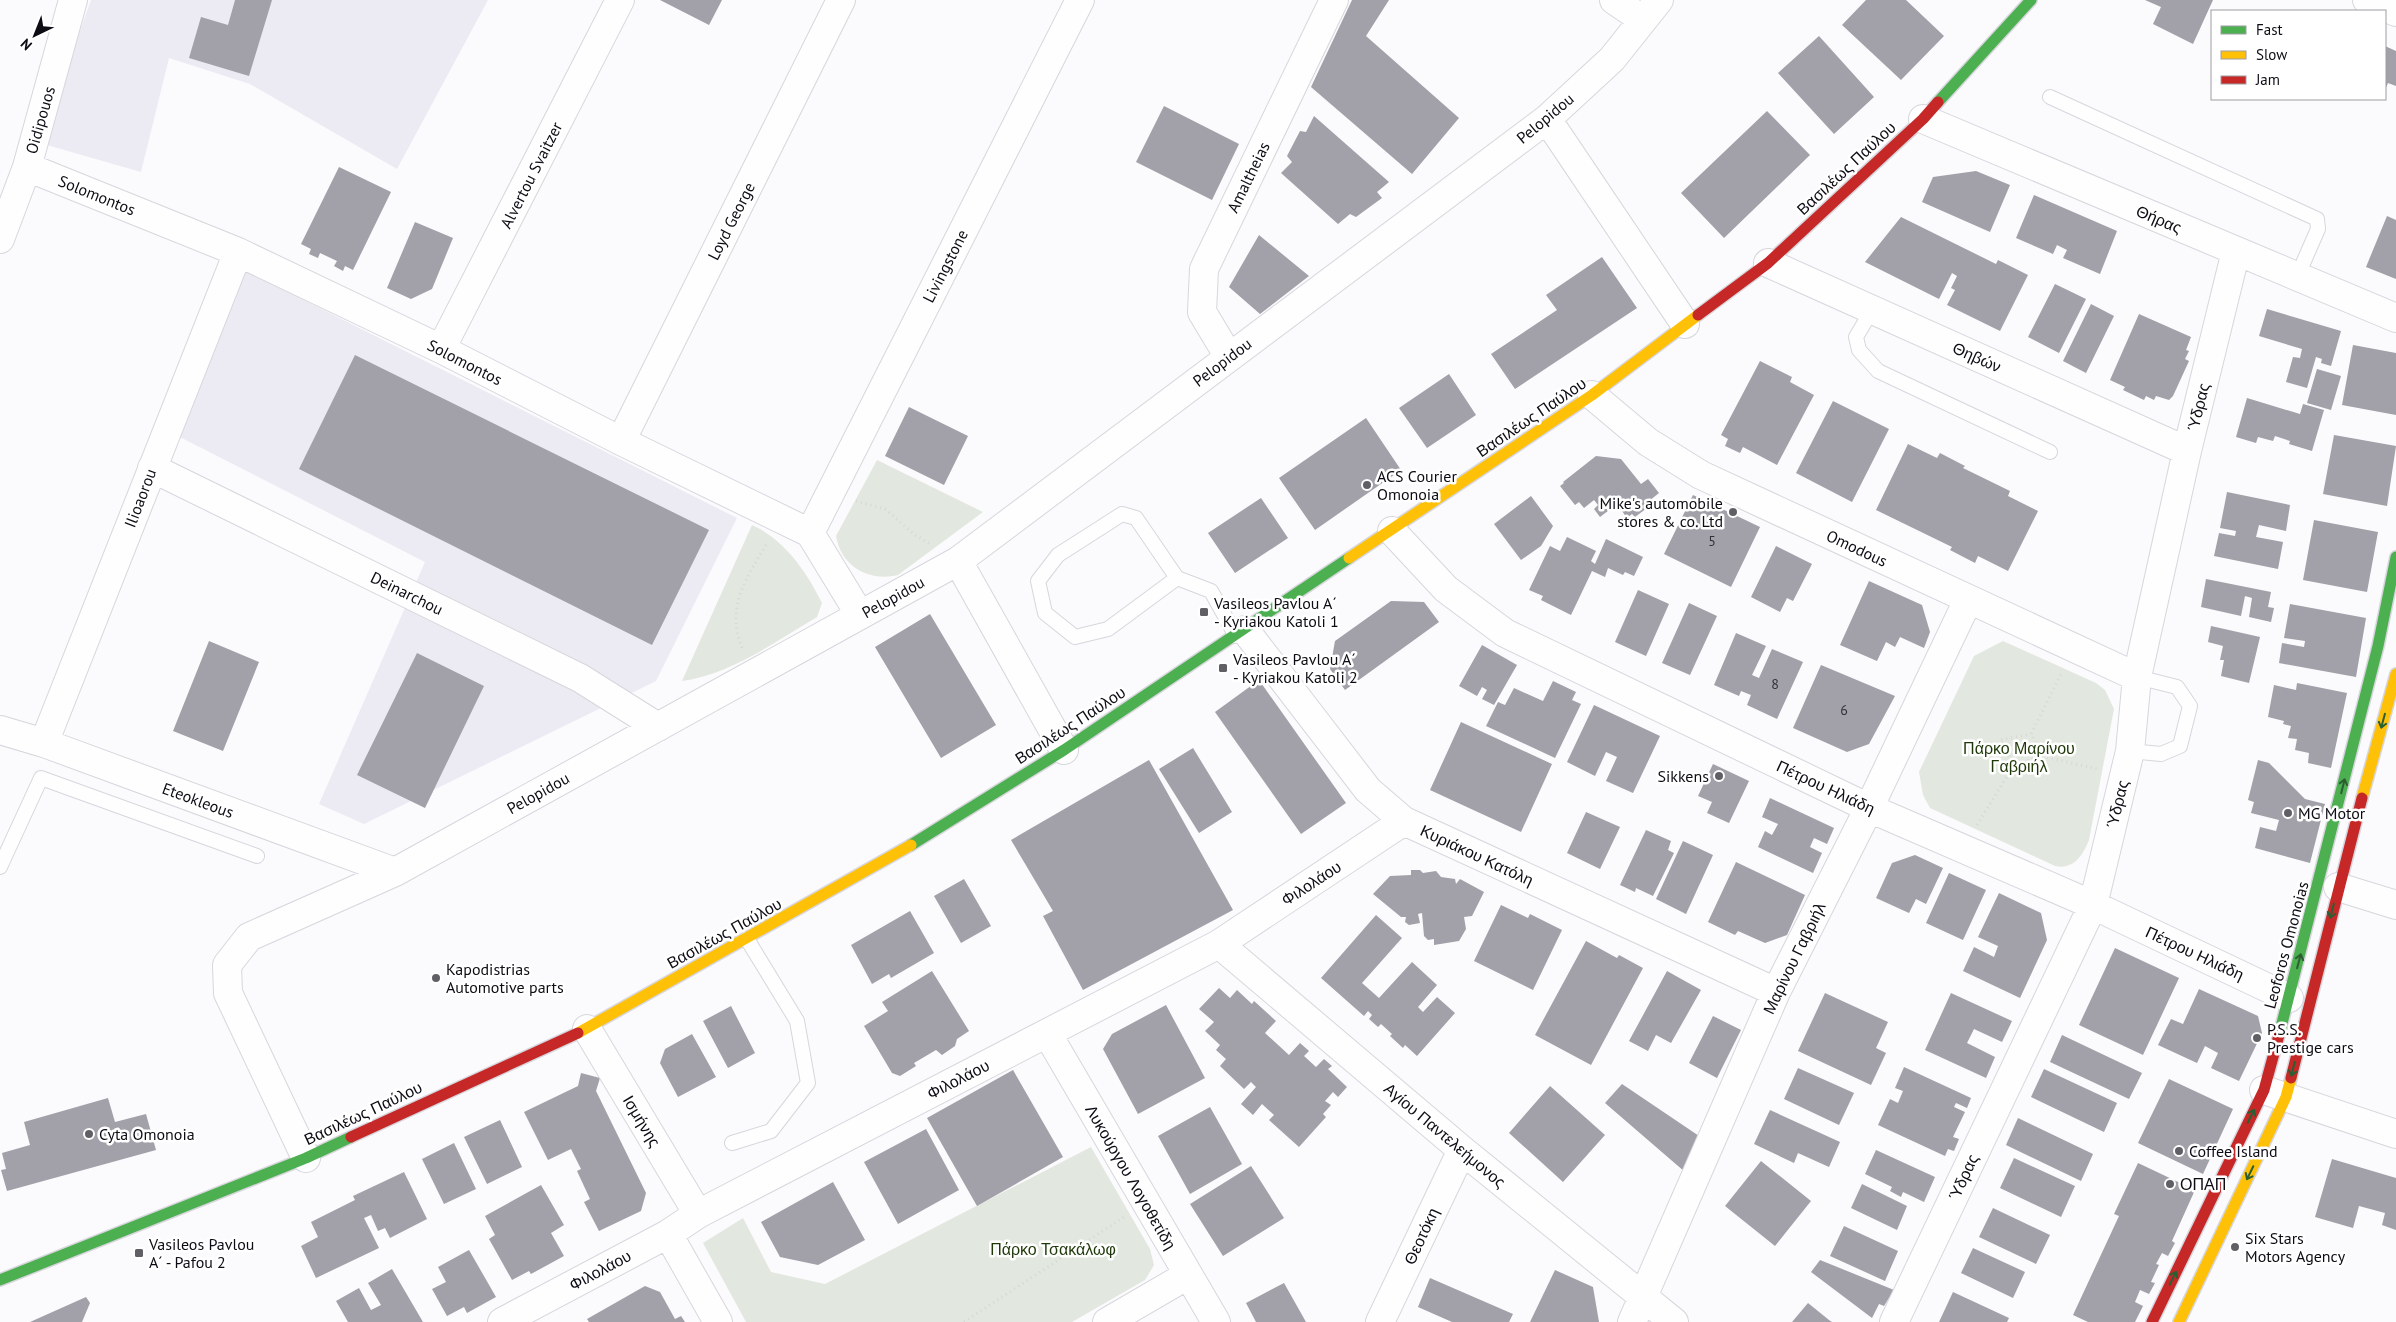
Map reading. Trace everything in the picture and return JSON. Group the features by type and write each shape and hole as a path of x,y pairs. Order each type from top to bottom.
{"street":[{"name":"Oidipouos","path":"0,238 27,166 73,0"},
{"name":"Alvertou Svaitzer","path":"441,349 620,0"},
{"name":"Loyd George","path":"621,441 841,0"},
{"name":"Livingstone","path":"810,533 1080,0"},
{"name":"Amaltheias","path":"1229,357 1202,312 1204,269 1334,0"},
{"path":"1614,0 1651,10"},
{"name":"Βασιλέως Παύλου","path":"0,1280 306,1158 587,1029 891,858 1064,750 1241,633 1592,395 1768,263 1922,119 2031,0"},
{"path":"2367,0 2396,12"},
{"name":"Pelopidou","path":"306,1158 228,993 227,965 249,936 395,872 958,561 1547,120 1612,59 1651,10"},
{"name":"Θήρας","path":"1922,119 2396,318"},
{"path":"1547,120 1685,324"},
{"name":"Solomontos","path":"27,166 238,252 441,349 621,441 810,533"},
{"name":"Ύδρας","path":"1894,1322 2093,905 2130,751 2137,677 2187,451 2236,251"},
{"name":"Ilioaorou","path":"44,743 238,252"},
{"name":"Θηβών","path":"1768,263 2187,451"},
{"name":"Omodous","path":"1592,395 1648,442 1701,475 2137,677"},
{"name":"Deinarchou","path":"152,468 580,678 658,727"},
{"name":"Πέτρου Ηλιάδη","path":"1392,531 1446,589 1505,633 1870,808 2093,905 2289,998"},
{"path":"810,533 860,615"},
{"name":"Leoforos Omonoias","path":"2152,1322 2275,1093 2289,998 2376,655 2396,557"},
{"path":"958,561 1064,750"},
{"name":"Μαρίνου Γαβριήλ","path":"1632,1322 1776,992 1870,808 1968,600"},
{"name":"Κυριάκου Κατόλη","path":"1241,633 1368,790 1404,821 1776,992"},
{"name":"Leoforos Omonoias","path":"2179,1322 2275,1093 2338,887 2396,674"},
{"name":"Eteokleous","path":"0,730 44,743 395,872"},
{"name":"Φιλολάου","path":"502,1322 668,1234 698,1214 1219,944 1404,821"},
{"path":"2338,887 2396,905"},
{"name":"Αγίου Παντελεήμονος","path":"1219,944 1462,1150 1674,1322"},
{"name":"Ισμήνης","path":"587,1029 698,1214"},
{"name":"Λυκούργου Λογοθετίδη","path":"1047,1033 1216,1322"},
{"path":"2275,1093 2396,1134"},
{"name":"Θεοτόκη","path":"1380,1322 1462,1150"},
{"path":"668,1234 718,1322"},
{"path":"1107,1322 1188,1275"}],"lane":[{"path":"2050,97 2317,219 2318,229 2297,276"},
{"path":"1872,310 1856,337 1859,350 1878,371 2050,452"},
{"path":"1177,578 1108,629 1075,637 1044,613 1038,581 1058,555 1122,514 1136,518 1177,578 1211,591 1241,633"},
{"path":"2130,751 2161,754 2180,746 2190,706 2177,687 2137,677"},
{"path":"0,867 41,778 257,856"},
{"path":"732,1143 771,1131 808,1083 798,1022 748,939"}],"path":[{"path":"829,495 885,509 915,535 958,561"},
{"path":"753,674 740,644 736,620 739,592 782,519"},
{"path":"2032,734 2074,649"},
{"path":"2032,734 2042,756"},
{"path":"2014,765 2000,740 2032,734"},
{"path":"1965,850 1974,828 2014,765 2042,756 2102,771 2123,779"},
{"path":"964,1322 1145,1203"}],"shaded area":[{"path":"91,0 488,0 397,169 250,84 169,58 141,172 40,143"},
{"path":"246,271 737,518 656,681 364,824 319,804 425,562 172,433"}],"green space":[{"path":"877,460 983,512 898,575 887,577 867,574 850,563 844,556 836,536"},
{"path":"752,525 774,539 802,568 822,603 817,617 752,656 718,672 682,681"},
{"name":"Πάρκο Μαρίνου Γαβριήλ","path":"2003,641 2096,683 2105,690 2114,709 2089,840 2081,856 2067,866 2055,866 1930,808 1923,795 1919,772 1974,656"},
{"name":"Πάρκο Τσακάλωφ","path":"1091,1147 1150,1249 1154,1265 1145,1280 1072,1322 746,1322 703,1243 743,1218 771,1272 825,1284"}],"building":[{"path":"235,0 272,0 249,76 189,58 201,17 228,25"},
{"path":"660,0 722,0 709,25"},
{"path":"1352,0 1389,0 1366,36 1459,118 1412,174 1311,87"},
{"path":"1866,0 1906,0 1944,36 1901,80 1842,25"},
{"path":"2145,0 2213,0 2193,44 2153,24 2161,7"},
{"path":"1819,36 1874,97 1834,134 1778,73"},
{"path":"2386,46 2396,51 2396,86 2388,83 2386,88"},
{"path":"1164,106 1239,144 1212,200 1136,162"},
{"path":"1767,111 1810,155 1724,238 1681,193"},
{"path":"1314,116 1389,182 1377,192 1382,198 1356,217 1350,214 1338,224 1281,173 1292,162 1287,156 1300,131 1306,132"},
{"path":"339,167 391,192 353,270 345,266 343,271 334,266 337,261 320,253 318,258 309,254 311,249 301,244"},
{"path":"1976,171 2010,185 1990,232 1922,202 1933,177"},
{"path":"2034,195 2117,231 2100,274 2063,258 2067,250 2057,245 2053,254 2016,238"},
{"path":"2387,216 2396,220 2396,279 2366,267"},
{"path":"1901,217 1996,264 1998,260 2028,275 2000,331 1947,305 1955,290 1951,288 1957,276 1952,273 1939,299 1865,262"},
{"path":"415,222 453,238 432,289 411,299 387,288"},
{"path":"1259,235 1309,276 1260,314 1229,287"},
{"path":"1602,257 1637,308 1515,389 1491,354 1557,310 1546,295"},
{"path":"2055,284 2086,299 2059,353 2028,337"},
{"path":"2091,304 2114,316 2086,373 2063,361"},
{"path":"2267,309 2341,331 2331,366 2321,363 2322,359 2316,357 2307,388 2286,382 2293,357 2300,358 2302,349 2259,336"},
{"path":"2139,314 2191,337 2186,350 2189,351 2185,359 2189,361 2173,396 2169,400 2156,396 2154,400 2146,396 2144,400 2123,390 2125,387 2110,380"},
{"path":"2353,345 2396,353 2396,415 2342,405"},
{"path":"355,355 709,530 652,645 299,469"},
{"path":"1760,361 1792,377 1790,382 1814,395 1777,465 1743,447 1740,453 1725,446 1728,439 1721,435"},
{"path":"2317,369 2341,376 2331,410 2307,403"},
{"path":"1449,374 1476,415 1427,448 1399,408"},
{"path":"2247,398 2300,414 2303,404 2324,410 2312,451 2289,444 2290,441 2275,436 2273,441 2258,437 2256,443 2236,437"},
{"path":"1833,401 1889,429 1852,502 1796,473"},
{"path":"909,407 968,436 944,485 885,456"},
{"path":"1366,418 1401,470 1315,530 1279,478"},
{"path":"2334,435 2396,446 2387,506 2323,494"},
{"path":"1908,444 1937,458 1940,453 1965,466 1963,468 2010,491 2008,496 2038,511 2008,571 1978,556 1975,563 1950,550 1952,547 1876,510"},
{"path":"1596,456 1621,459 1641,484 1648,479 1659,493 1649,501 1651,505 1635,517 1632,514 1627,518 1617,504 1600,517 1594,509 1598,505 1594,500 1584,508 1579,502 1575,505 1560,486"},
{"path":"2227,492 2290,505 2286,531 2259,525 2256,537 2283,542 2278,569 2214,556 2219,533 2235,536 2236,531 2220,528"},
{"path":"1693,495 1760,527 1731,587 1664,554"},
{"path":"1531,496 1553,526 1541,546 1521,560 1494,524"},
{"path":"1261,498 1288,538 1235,573 1208,533"},
{"path":"2314,520 2378,532 2367,592 2303,580"},
{"path":"1567,537 1596,551 1591,561 1595,564 1606,539 1643,557 1634,576 1625,572 1623,575 1608,568 1605,577 1592,571 1571,615 1541,600 1543,596 1529,590 1550,546 1560,551"},
{"path":"1776,546 1812,564 1793,601 1787,598 1780,612 1751,597"},
{"path":"2206,579 2271,592 2268,607 2274,608 2271,622 2249,617 2252,598 2245,596 2241,616 2201,607"},
{"path":"1869,581 1922,605 1930,632 1924,648 1900,637 1895,647 1886,642 1877,661 1840,645"},
{"path":"1638,590 1669,604 1646,656 1615,642"},
{"path":"1391,601 1424,602 1439,622 1345,690 1330,669 1335,641"},
{"path":"1689,603 1717,616 1690,675 1662,663"},
{"path":"2290,604 2366,618 2356,677 2279,663 2282,643 2304,647 2305,641 2284,638"},
{"path":"930,614 996,725 941,758 875,647"},
{"path":"2211,626 2260,637 2249,683 2221,676 2224,660 2220,660 2223,646 2208,642"},
{"path":"1736,633 1766,646 1752,675 1759,678 1772,649 1803,662 1777,719 1747,705 1751,695 1741,691 1739,696 1714,685"},
{"path":"209,641 259,662 223,751 173,731"},
{"path":"1482,645 1517,665 1494,705 1482,699 1487,690 1482,687 1477,696 1459,686"},
{"path":"417,653 484,686 425,808 357,775"},
{"path":"1821,665 1895,696 1869,744 1847,752 1793,728"},
{"path":"1259,680 1346,803 1301,834 1215,712"},
{"path":"1553,681 1576,692 1572,700 1581,704 1555,758 1486,726 1498,702 1505,705 1514,688 1543,701"},
{"path":"2297,683 2347,693 2331,768 2308,763 2309,753 2295,750 2297,739 2288,738 2291,726 2283,724 2284,721 2268,717 2274,685 2296,690"},
{"path":"1594,705 1660,736 1633,793 1606,781 1617,757 1606,752 1595,776 1567,762"},
{"path":"1461,722 1552,764 1521,832 1430,790"},
{"path":"1193,748 1232,812 1199,833 1159,769"},
{"path":"1149,760 1233,910 1083,990 1043,916 1053,911 1011,840"},
{"path":"2258,760 2269,763 2305,799 2325,804 2310,863 2255,848 2260,827 2276,831 2279,820 2251,813 2254,802 2248,800"},
{"path":"1713,764 1749,781 1729,823 1707,813 1712,802 1698,796"},
{"path":"1770,798 1834,828 1827,844 1814,838 1810,847 1822,853 1813,873 1758,847 1765,831 1772,835 1778,824 1762,817"},
{"path":"1586,812 1620,827 1600,869 1567,853"},
{"path":"1646,830 1671,841 1668,850 1674,853 1653,896 1636,888 1635,892 1620,885"},
{"path":"1683,841 1713,855 1686,914 1656,899"},
{"path":"1915,855 1943,868 1926,904 1916,899 1909,913 1876,898 1892,863"},
{"path":"1736,862 1805,895 1787,935 1765,943 1738,931 1735,935 1708,922"},
{"path":"1411,870 1420,870 1423,873 1436,871 1441,877 1455,879 1456,884 1460,879 1484,892 1472,916 1464,917 1466,929 1459,941 1434,945 1434,939 1428,940 1424,936 1422,913 1418,914 1420,923 1409,925 1405,922 1406,917 1401,917 1373,894 1390,876 1411,875"},
{"path":"1949,873 1986,890 1963,940 1926,923"},
{"path":"964,879 991,926 961,943 934,896"},
{"path":"1999,893 2041,913 2047,940 2020,998 1963,971 1974,947 1994,957 1998,946 1978,937"},
{"path":"1501,905 1528,918 1530,914 1562,930 1533,990 1474,961"},
{"path":"910,911 934,953 891,978 889,974 872,984 851,945"},
{"path":"1376,915 1402,938 1362,983 1379,998 1412,962 1437,985 1418,1007 1423,1012 1437,997 1455,1013 1417,1056 1405,1045 1403,1048 1381,1024 1378,1027 1369,1019 1372,1015 1368,1011 1364,1016 1321,978"},
{"path":"1586,941 1617,958 1619,955 1643,968 1591,1065 1535,1035"},
{"path":"2115,948 2179,978 2143,1055 2079,1025"},
{"path":"932,971 969,1031 957,1039 955,1046 942,1055 936,1050 914,1063 916,1066 900,1076 892,1073 864,1026 888,1011 882,1002"},
{"path":"1667,971 1701,990 1671,1043 1656,1035 1648,1051 1629,1041"},
{"path":"1219,988 1230,998 1237,990 1252,1004 1254,1001 1276,1021 1265,1033 1289,1055 1300,1043 1309,1051 1304,1056 1316,1067 1324,1059 1332,1066 1328,1069 1347,1087 1338,1097 1333,1092 1325,1101 1331,1105 1323,1114 1326,1117 1299,1147 1269,1120 1274,1115 1262,1104 1253,1115 1241,1104 1256,1087 1251,1082 1244,1089 1220,1066 1226,1059 1216,1050 1220,1045 1205,1031 1214,1022 1199,1009"},
{"path":"2199,989 2258,1016 2262,1033 2239,1081 2211,1068 2218,1053 2205,1046 2197,1063 2158,1045 2171,1019 2183,1024"},
{"path":"1825,993 1888,1022 1876,1048 1886,1053 1871,1085 1798,1051"},
{"path":"1951,993 2012,1021 2002,1042 1974,1029 1967,1043 1995,1057 1986,1078 1925,1050"},
{"path":"1166,1005 1205,1078 1138,1114 1103,1049 1112,1034"},
{"path":"731,1006 755,1053 728,1068 703,1021"},
{"path":"1713,1016 1741,1030 1717,1078 1689,1063"},
{"path":"692,1034 716,1077 678,1097 660,1063 665,1049"},
{"path":"2062,1035 2142,1073 2129,1099 2050,1062"},
{"path":"1904,1067 1971,1098 1967,1108 1956,1103 1954,1107 1965,1112 1953,1137 1959,1139 1954,1151 1948,1149 1945,1156 1878,1125 1890,1099 1898,1103 1903,1091 1895,1088"},
{"path":"1798,1068 1854,1093 1839,1125 1784,1099"},
{"path":"2044,1069 2117,1103 2104,1132 2031,1097"},
{"path":"1013,1070 1063,1157 977,1206 927,1118"},
{"path":"581,1073 600,1078 596,1091 646,1193 641,1211 599,1231 584,1202 590,1199 577,1171 581,1169 571,1149 548,1160 524,1112 578,1086"},
{"path":"2169,1079 2233,1109 2203,1174 2138,1143"},
{"path":"1622,1084 1702,1138 1685,1172 1605,1103"},
{"path":"1550,1086 1605,1135 1563,1182 1509,1133"},
{"name":"Cyta Omonoia","path":"108,1098 115,1122 146,1114 156,1150 7,1191 1,1170 6,1169 2,1153 30,1145 24,1122"},
{"path":"1210,1107 1242,1164 1190,1194 1158,1136"},
{"path":"1770,1110 1840,1142 1829,1167 1798,1153 1794,1163 1754,1144"},
{"path":"2018,1118 2093,1154 2081,1181 2006,1145"},
{"path":"500,1120 522,1167 487,1184 464,1137"},
{"path":"926,1129 959,1190 898,1224 864,1162"},
{"path":"454,1143 476,1189 444,1204 422,1159"},
{"path":"1876,1150 1935,1177 1924,1202 1903,1192 1901,1197 1890,1191 1892,1187 1865,1174"},
{"path":"2014,1158 2075,1186 2061,1217 2000,1188"},
{"path":"2332,1159 2396,1178 2396,1230 2382,1225 2385,1213 2359,1206 2353,1228 2315,1217"},
{"path":"1761,1161 1811,1201 1775,1246 1725,1206"},
{"path":"2138,1163 2195,1190 2172,1241 2175,1243 2168,1256 2162,1253 2156,1264 2159,1265 2151,1282 2155,1283 2149,1294 2140,1290 2135,1302 2143,1306 2135,1322 2088,1322 2073,1315 2119,1216 2114,1214"},
{"path":"1251,1166 1284,1218 1223,1256 1190,1204"},
{"path":"404,1172 427,1219 390,1238 385,1228 378,1231 371,1215 364,1218 379,1248 316,1278 301,1246 318,1237 311,1222 355,1200 353,1196"},
{"path":"833,1182 865,1240 818,1265 780,1257 761,1222"},
{"path":"1862,1184 1907,1206 1897,1230 1851,1208"},
{"path":"541,1185 564,1225 551,1233 564,1256 531,1274 529,1271 512,1280 489,1239 495,1235 485,1216"},
{"path":"1993,1208 2050,1235 2036,1264 1979,1237"},
{"path":"1844,1226 1898,1251 1885,1281 1830,1256"},
{"path":"1973,1248 2025,1272 2013,1298 1961,1273"},
{"path":"469,1250 496,1297 467,1313 464,1307 447,1316 432,1289 446,1282 438,1267"},
{"path":"1820,1260 1894,1290 1884,1306 1879,1304 1872,1318 1811,1272"},
{"path":"392,1269 423,1322 348,1322 336,1301 359,1288 371,1310 381,1305 368,1283"},
{"path":"1555,1270 1593,1287 1599,1322 1530,1322"},
{"path":"1430,1278 1513,1314 1509,1322 1452,1322 1418,1307"},
{"path":"1284,1283 1306,1322 1256,1322 1246,1303"},
{"path":"645,1286 660,1292 675,1319 681,1316 685,1322 589,1322 587,1319"},
{"path":"1953,1292 2009,1318 2007,1322 1939,1322"},
{"path":"86,1297 90,1303 82,1322 30,1322"},
{"path":"1808,1303 1829,1320 1832,1322 1792,1322"}],"traffic: fast":[{"path":"1938,102 2031,0"},
{"path":"2279,1035 2378,646 2396,557"},
{"path":"911,845 1064,750 1349,558"},
{"path":"0,1280 306,1158 351,1137"}],"traffic: slow":[{"path":"1349,558 1592,395 1698,315"},
{"path":"2362,798 2396,674"},
{"path":"578,1033 911,845"},
{"path":"2179,1322 2286,1097 2291,1078"}],"traffic: jam":[{"path":"1698,315 1768,263 1923,119 1938,102"},
{"path":"2291,1078 2362,798"},
{"path":"351,1137 578,1033"},
{"path":"2152,1322 2264,1090 2279,1035"}],"place":[{"name":"ACS Courier Omonoia","path":"1367,485"},
{"name":"Mike's automobile stores & co. Ltd","path":"1733,512"},
{"name":"Vasileos Pavlou A´ - Kyriakou Katoli 1","path":"1204,612"},
{"name":"Vasileos Pavlou A´ - Kyriakou Katoli 2","path":"1223,668"},
{"name":"Sikkens","path":"1719,776"},
{"name":"MG Motor","path":"2288,813"},
{"name":"Kapodistrias Automotive parts","path":"436,978"},
{"name":"P.S.S. Prestige cars","path":"2257,1038"},
{"name":"Cyta Omonoia","path":"89,1134"},
{"name":"Coffee Island","path":"2179,1151"},
{"name":"ΟΠΑΠ","path":"2170,1184"},
{"name":"Six Stars Motors Agency","path":"2235,1247"},
{"name":"Vasileos Pavlou A´ - Pafou 2","path":"139,1253"}]}
